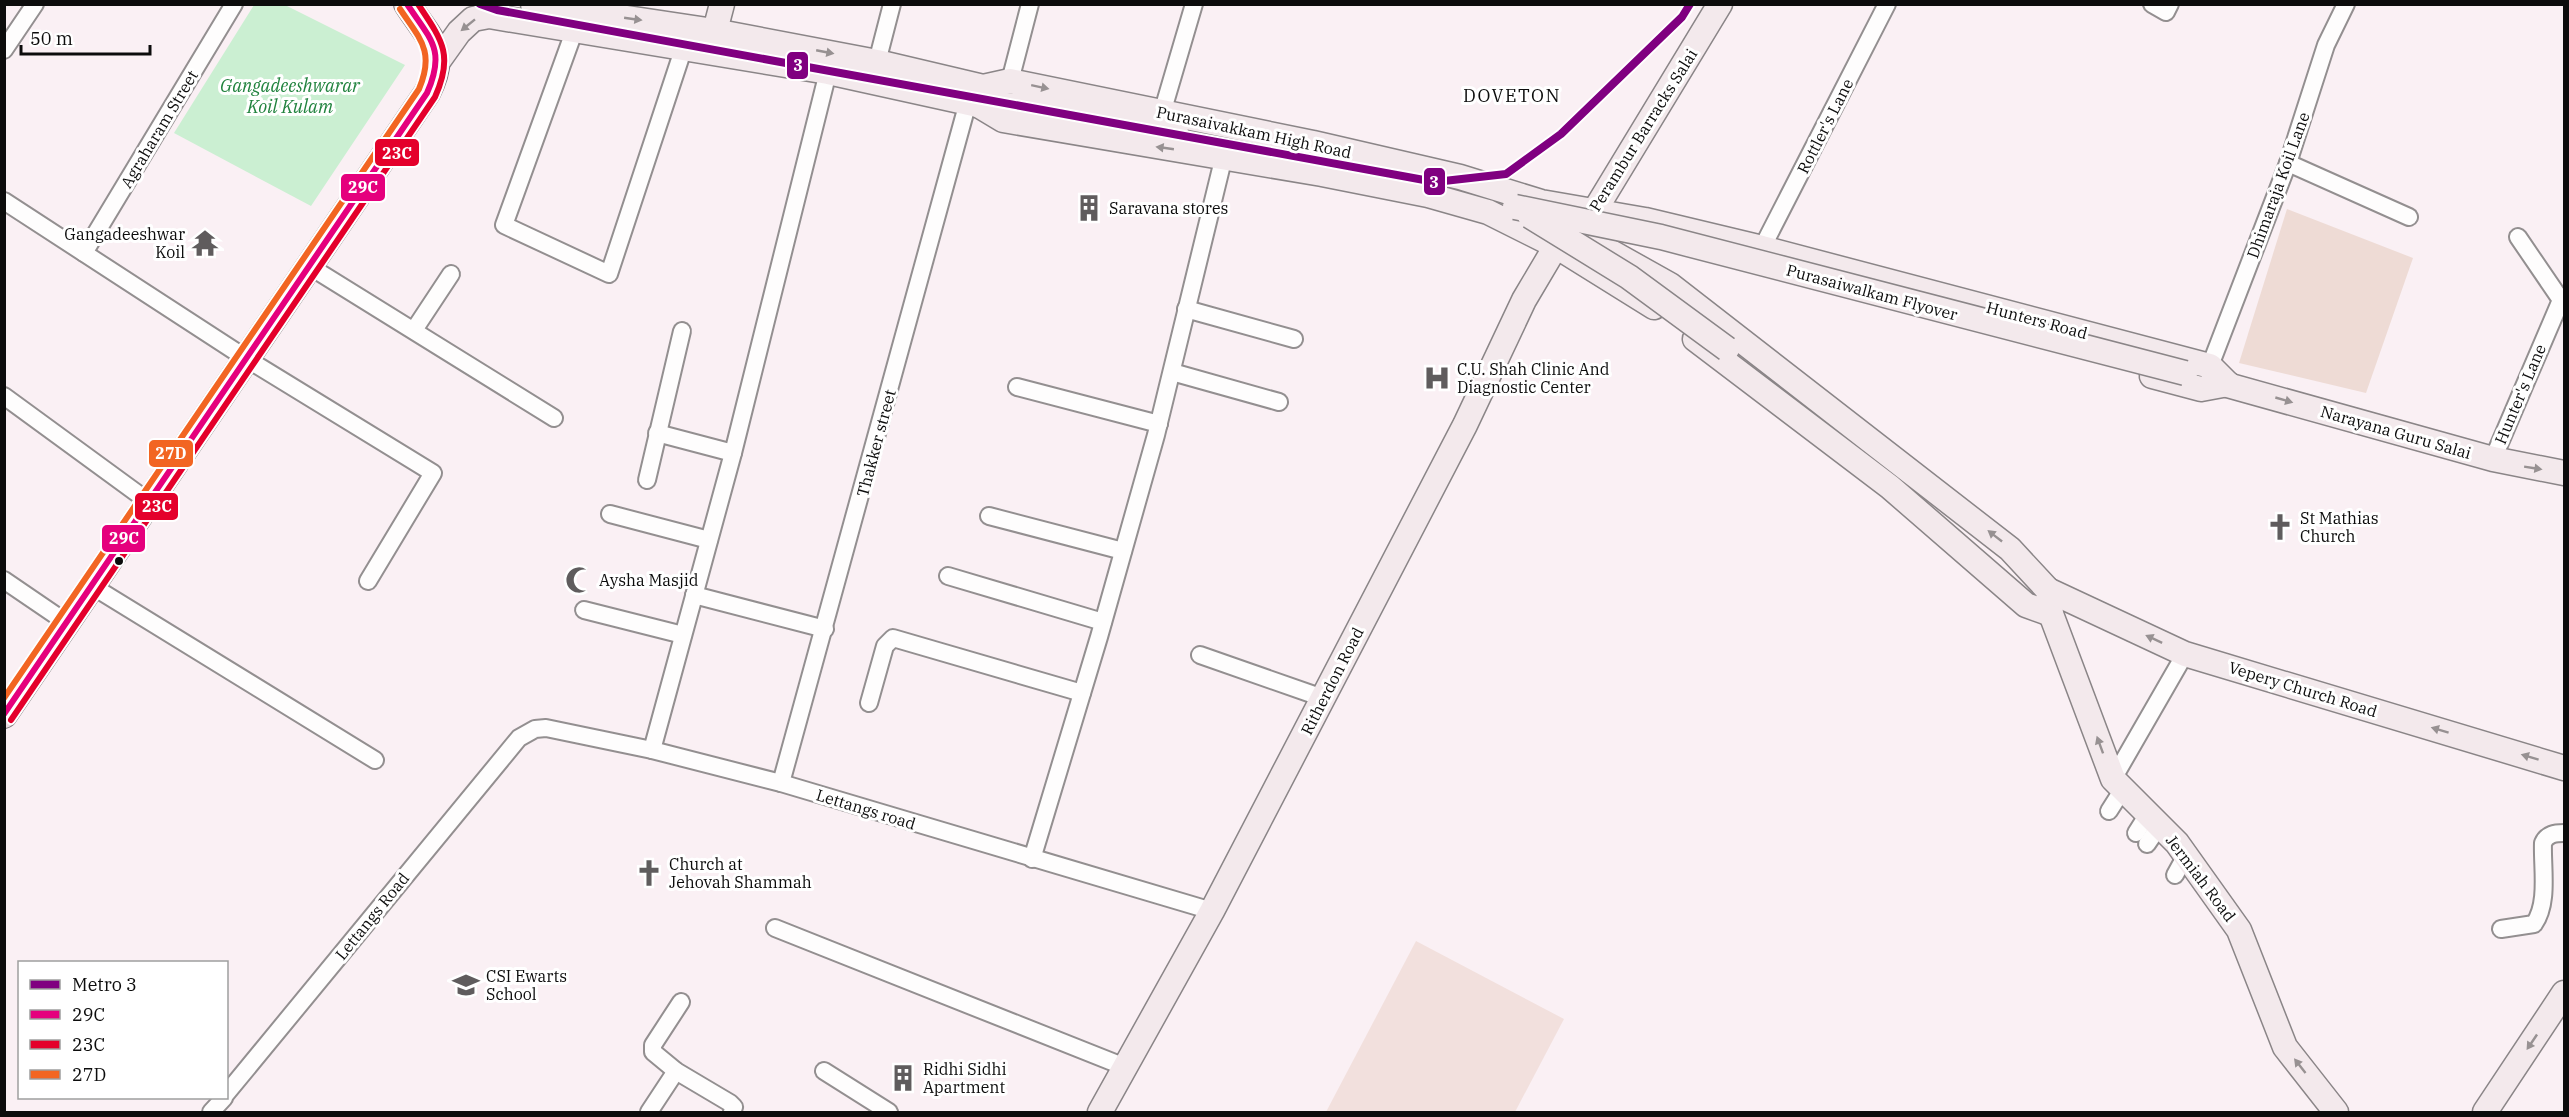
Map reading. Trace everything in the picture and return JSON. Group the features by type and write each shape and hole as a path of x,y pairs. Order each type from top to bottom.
{"main road":[{"path":"407,4 430,39 439,60"},
{"path":"533,4 718,38 877,62 976,98 1003,120 1224,156 1428,195 1488,212 1556,246 1652,306 1890,487 2026,605 2051,614 2048,590 2010,549 1670,285 1627,249 1584,223"},
{"path":"718,38 722,4"},
{"path":"718,38 736,4"},
{"name":"Perambur Barracks Salai","path":"1556,246 1584,223 1720,4"},
{"path":"4,715 427,93 436,76 439,60 459,32 473,19 489,16 684,47 718,38 828,72 976,98"},
{"name":"Purasaivakkam High Road","path":"976,98 1010,81 1325,146 1460,177 1541,202 1584,223"},
{"name":"Purasaiwalkam Flyover","path":"976,98 1286,152 1448,186 1515,207 1661,237 2228,384"},
{"name":"Purasaiwalkam Flyover","path":"1515,207 1629,277 1872,457 2024,582 2051,614"},
{"path":"1627,249 1645,220"},
{"name":"Hunters Road","path":"1584,223 1645,220 1762,248 2210,366"},
{"name":"Ritherdon Road","path":"1100,1113 1212,911 1465,425 1524,300 1556,246"},
{"path":"1627,249 1919,313 2201,389 2228,384"},
{"path":"1652,306 1670,285"},
{"path":"2210,366 2228,384"},
{"name":"Narayana Guru Salai","path":"2228,384 2493,459 2565,473"},
{"name":"Vepery Church Road","path":"2048,590 2185,654 2565,768"},
{"name":"Jermiah Road","path":"2051,614 2118,784 2148,829 2239,930 2285,1047 2336,1113"},
{"path":"2485,1113 2565,993"}],"street":[{"path":"4,50 35,4"},
{"name":"Agraharam Street","path":"84,253 234,4"},
{"path":"877,62 892,4"},
{"path":"1010,81 1030,4"},
{"path":"1162,113 1194,4"},
{"name":"Rottler's Lane","path":"1762,248 1887,4"},
{"path":"2152,4 2166,12 2170,4"},
{"name":"Dhimaraja Koil Lane","path":"2210,366 2288,163 2326,45 2346,4"},
{"path":"575,29 504,225 609,274 684,47"},
{"path":"652,750 733,453 828,72"},
{"name":"Thakker street","path":"781,783 976,98"},
{"path":"1032,860 1159,424 1224,156"},
{"path":"2288,163 2409,217"},
{"path":"4,201 247,359 433,473 368,581"},
{"name":"Hunter's Lane","path":"2493,459 2561,300 2518,237"},
{"path":"309,266 554,418"},
{"path":"414,330 451,274"},
{"path":"1186,309 1294,339"},
{"path":"647,480 682,331"},
{"path":"1172,372 1280,402"},
{"path":"1017,387 1159,424"},
{"path":"4,396 149,502"},
{"path":"657,433 733,453"},
{"path":"609,514 709,540"},
{"path":"989,516 1123,551"},
{"path":"948,576 1103,622"},
{"path":"4,579 67,622"},
{"path":"92,586 375,760"},
{"path":"694,595 825,629"},
{"path":"584,610 683,635"},
{"path":"869,703 885,645 893,638 1082,693"},
{"path":"2109,811 2118,784 2185,654"},
{"path":"1200,655 1323,698"},
{"name":"Lettangs road","path":"519,738 535,729 546,728 652,750 781,783 1032,860 1212,911"},
{"name":"Lettangs Road","path":"228,1092 519,738"},
{"path":"2500,928 2534,924 2540,916 2543,900 2543,843 2552,833 2565,833"},
{"path":"775,928 1125,1067"},
{"path":"681,1002 652,1048 654,1055 730,1103 734,1107 732,1113"},
{"path":"649,1113 676,1071"},
{"path":"824,1071 889,1113"},
{"path":"211,1113 223,1099"}],"shaded area":[{"path":"2287,209 2413,258 2366,393 2239,363"},
{"path":"1416,941 1564,1019 1515,1112 1326,1112"}],"water":[{"name":"Gangadeeshwarar Koil Kulam","path":"254,5 285,5 405,65 311,206 174,133"}],"metro line":[{"name":"3","path":"480,4 497,10 1435,182 1506,174 1561,134 1682,17 1690,4"}],"transit line":[{"name":"29C","path":"4,714 427,93 435,66 433,46 407,4"},
{"name":"23C","path":"11,720 435,97 444,70 443,48 418,4"},
{"name":"27D","path":"4,698 419,89 426,65 423,46 400,9"}],"place":[{"name":"Saravana stores","path":"1089,208"},
{"name":"Gangadeeshwar Koil","path":"205,243"},
{"name":"C.U. Shah Clinic And Diagnostic Center","path":"1437,378"},
{"name":"St Mathias Church","path":"2280,527"},
{"name":"Aysha Masjid","path":"579,580"},
{"name":"Church at Jehovah Shammah","path":"649,873"},
{"name":"CSI Ewarts School","path":"466,985"},
{"name":"Ridhi Sidhi Apartment","path":"903,1078"}],"district":[{"name":"DOVETON","path":"1512,95"}]}
